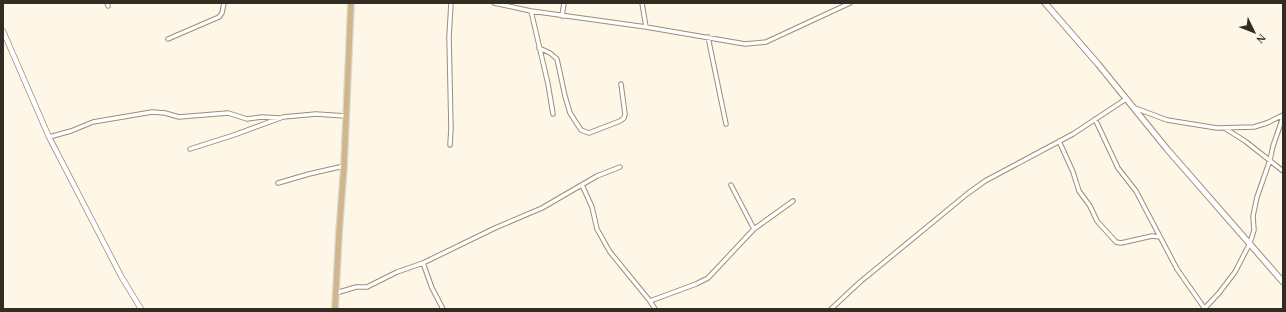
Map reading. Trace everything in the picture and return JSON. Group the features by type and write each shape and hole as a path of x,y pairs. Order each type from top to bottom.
{"main road":[{"path":"335,309 338,234 344,166 351,3"},
{"path":"1045,3 1167,149 1282,278"}],"street":[{"path":"168,39 219,18 222,13 224,3"},
{"path":"450,145 451,86 449,37 451,3"},
{"path":"494,3 531,11 646,27 745,44 766,42 850,3"},
{"path":"562,16 564,3"},
{"path":"642,3 646,27"},
{"path":"531,11 548,84 553,114"},
{"path":"3,31 49,137 121,276 141,309"},
{"path":"708,38 726,124"},
{"path":"539,48 550,53 557,59 570,113 582,130 586,133 620,122 624,118 621,84"},
{"path":"831,309 860,282 967,194 985,182 1059,141 1126,99"},
{"path":"1133,108 1167,120 1225,128 1254,127 1283,116"},
{"path":"49,137 71,131 93,122 152,112 165,113 179,117 228,112 247,119 262,117 279,118"},
{"path":"190,149 234,136 279,118 302,114 346,116"},
{"path":"1095,119 1118,168 1136,191 1177,270 1205,309 1235,272 1250,243 1254,230 1254,216 1257,197 1283,116"},
{"path":"1225,128 1283,171"},
{"path":"1059,141 1073,172 1079,191 1090,206 1096,221 1116,242 1121,243 1152,236 1160,237"},
{"path":"278,183 344,166"},
{"path":"336,293 356,287 367,287 397,272 423,263 495,228 542,208 597,176 620,167"},
{"path":"582,185 592,207 597,229 610,252 655,309"},
{"path":"731,186 754,229"},
{"path":"650,301 708,278 754,229 793,201"},
{"path":"423,263 432,288 443,309"}]}
